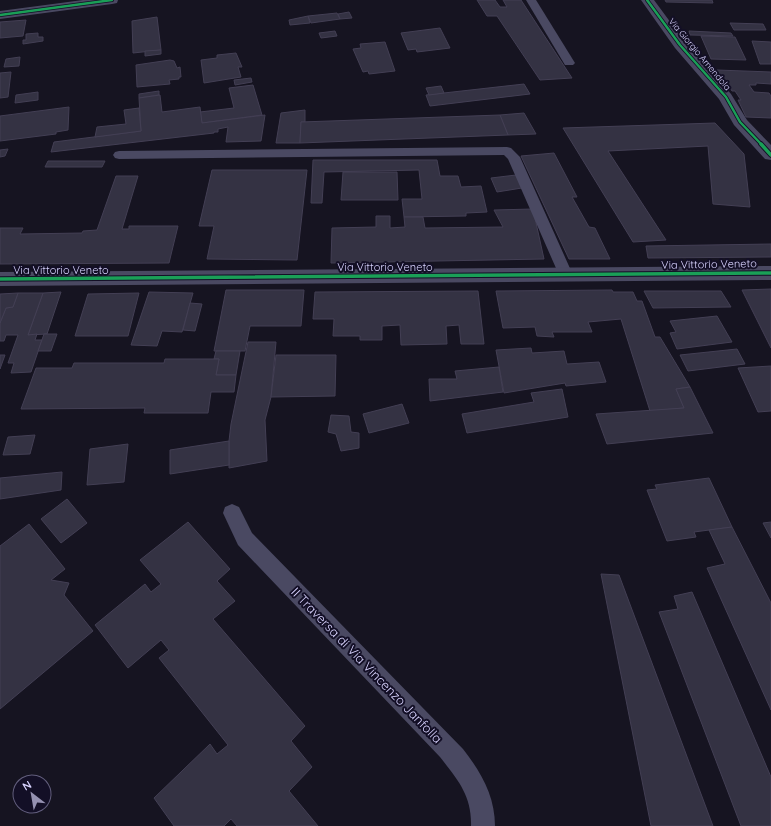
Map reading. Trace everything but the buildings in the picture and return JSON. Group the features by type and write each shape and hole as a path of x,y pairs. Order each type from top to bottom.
{"street":[{"path":"0,15 112,0"},
{"name":"Via Giorgio Amendola","path":"647,0 685,50 726,97 740,122 771,155"},
{"name":"Via Vittorio Veneto","path":"0,279 771,273"}],"lane":[{"path":"530,0 569,63"},
{"path":"119,155 507,151 514,156 566,275"},
{"name":"II Traversa di Via Vincenzo Janfolla","path":"232,513 245,539 448,749 471,778 478,793 482,807 482,826"}],"cycle path":[{"path":"0,15 112,0"},
{"path":"647,0 680,45 726,97 740,122 771,155"},
{"path":"0,279 771,273"}]}
